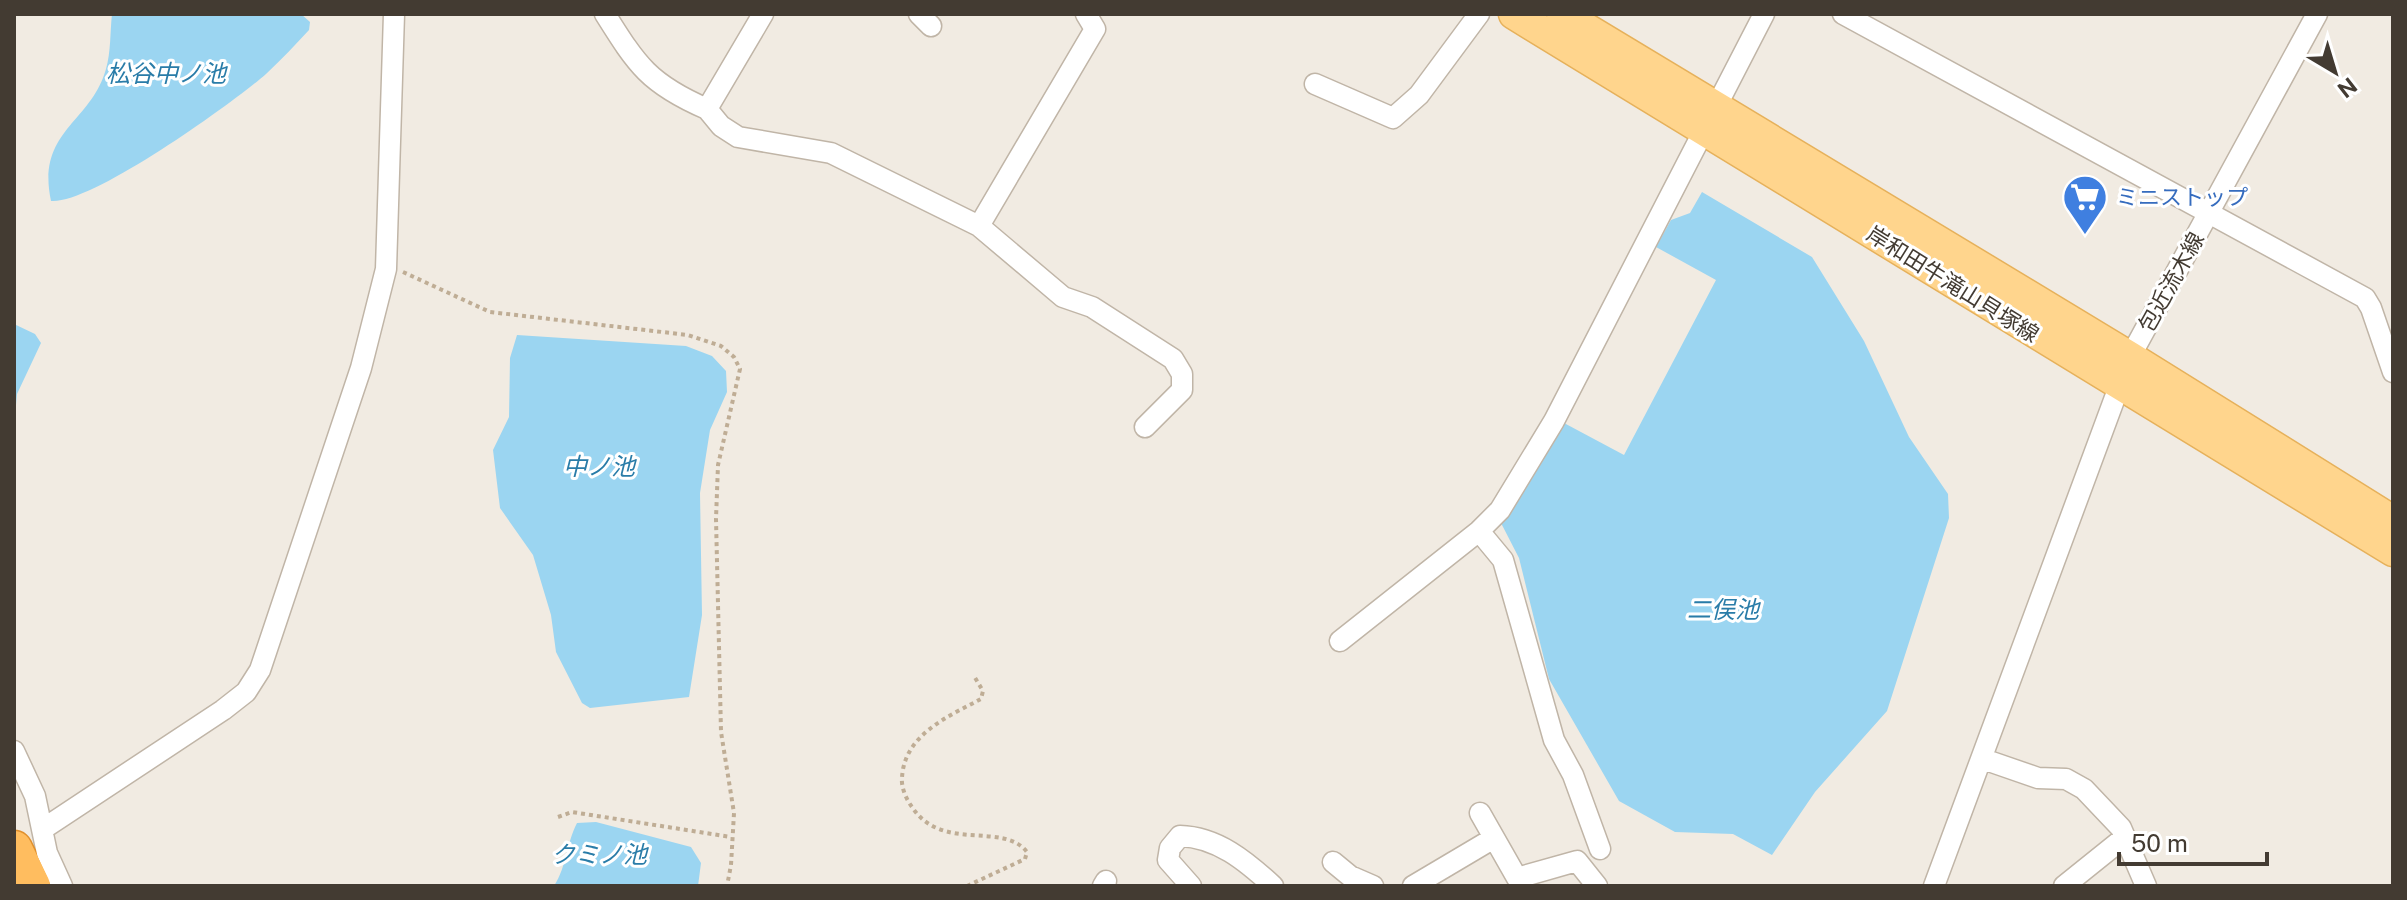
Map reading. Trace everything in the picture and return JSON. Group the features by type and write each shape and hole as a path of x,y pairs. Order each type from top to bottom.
{"highway":[{"path":"28,839 32,886"}],"main road":[{"name":"岸和田牛滝山貝塚線","path":"1514,14 1710,118"},
{"name":"岸和田牛滝山貝塚線","path":"1562,14 1710,118 2035,335 2125,370 2393,521"},
{"name":"岸和田牛滝山貝塚線","path":"2125,370 2393,551"}],"street":[{"path":"28,839 223,710 246,692 260,670 361,368 387,264 394,14"},
{"path":"605,14 648,77 673,94 707,109 721,126 738,137 831,153 979,226 1063,297 1092,307 1173,359 1182,374 1182,390 1145,427"},
{"path":"707,109 763,14"},
{"path":"979,226 1095,29 1086,14"},
{"path":"1315,84 1393,118 1419,95 1479,14"},
{"path":"1340,641 1479,531 1500,510 1554,421 1764,14"},
{"path":"1843,14 2365,298 2393,372"},
{"name":"包近流木線","path":"1934,886 2125,370 2317,14"},
{"path":"1479,531 1503,560 1554,740 1573,775 1600,849"},
{"path":"14,751 35,796 28,839"},
{"path":"1983,759 2038,778 2066,779 2084,789 2104,807 2125,837 2146,886"},
{"path":"1480,813 1517,878 1577,861 1597,886"},
{"path":"1191,886 1168,860 1170,848 1180,836 1199,837 1221,845 1273,886"},
{"path":"2064,886 2125,837"},
{"path":"1413,886 1494,838"},
{"path":"28,839 47,853 62,886"},
{"path":"1333,862 1350,876 1373,886"}],"path":[{"path":"387,264 490,312 707,338 734,357 740,369 739,384 718,465 716,519 721,732 734,813 727,886"},
{"path":"967,886 1025,859 1027,852 1022,844 935,830 922,821 901,784 903,764 913,743 939,721 981,699 983,691 974,676"},
{"path":"558,817 572,812 731,837"}],"water":[{"name":"松谷中ノ池","path":"112,14 301,14 310,22 309,30 266,74 194,128 97,187 70,198 51,201 48,177 51,158 67,129 99,87 108,62"},
{"name":"二俣池","path":"1702,192 1812,257 1864,341 1909,437 1948,494 1949,518 1887,711 1815,792 1772,855 1733,834 1675,832 1619,801 1549,679 1519,558 1501,523 1564,423 1624,455 1716,280 1656,247 1671,220 1690,213"},
{"path":"14,324 35,334 41,343 17,394 14,427"},
{"name":"中ノ池","path":"517,335 686,346 712,356 726,371 727,392 710,430 700,493 702,615 689,697 590,708 582,703 556,652 551,615 533,555 500,508 493,450 509,417 510,358"},
{"name":"クミノ池","path":"596,822 691,847 701,863 698,886 554,886 577,823"}],"place":[{"name":"ミニストップ","path":"2085,236"}]}
